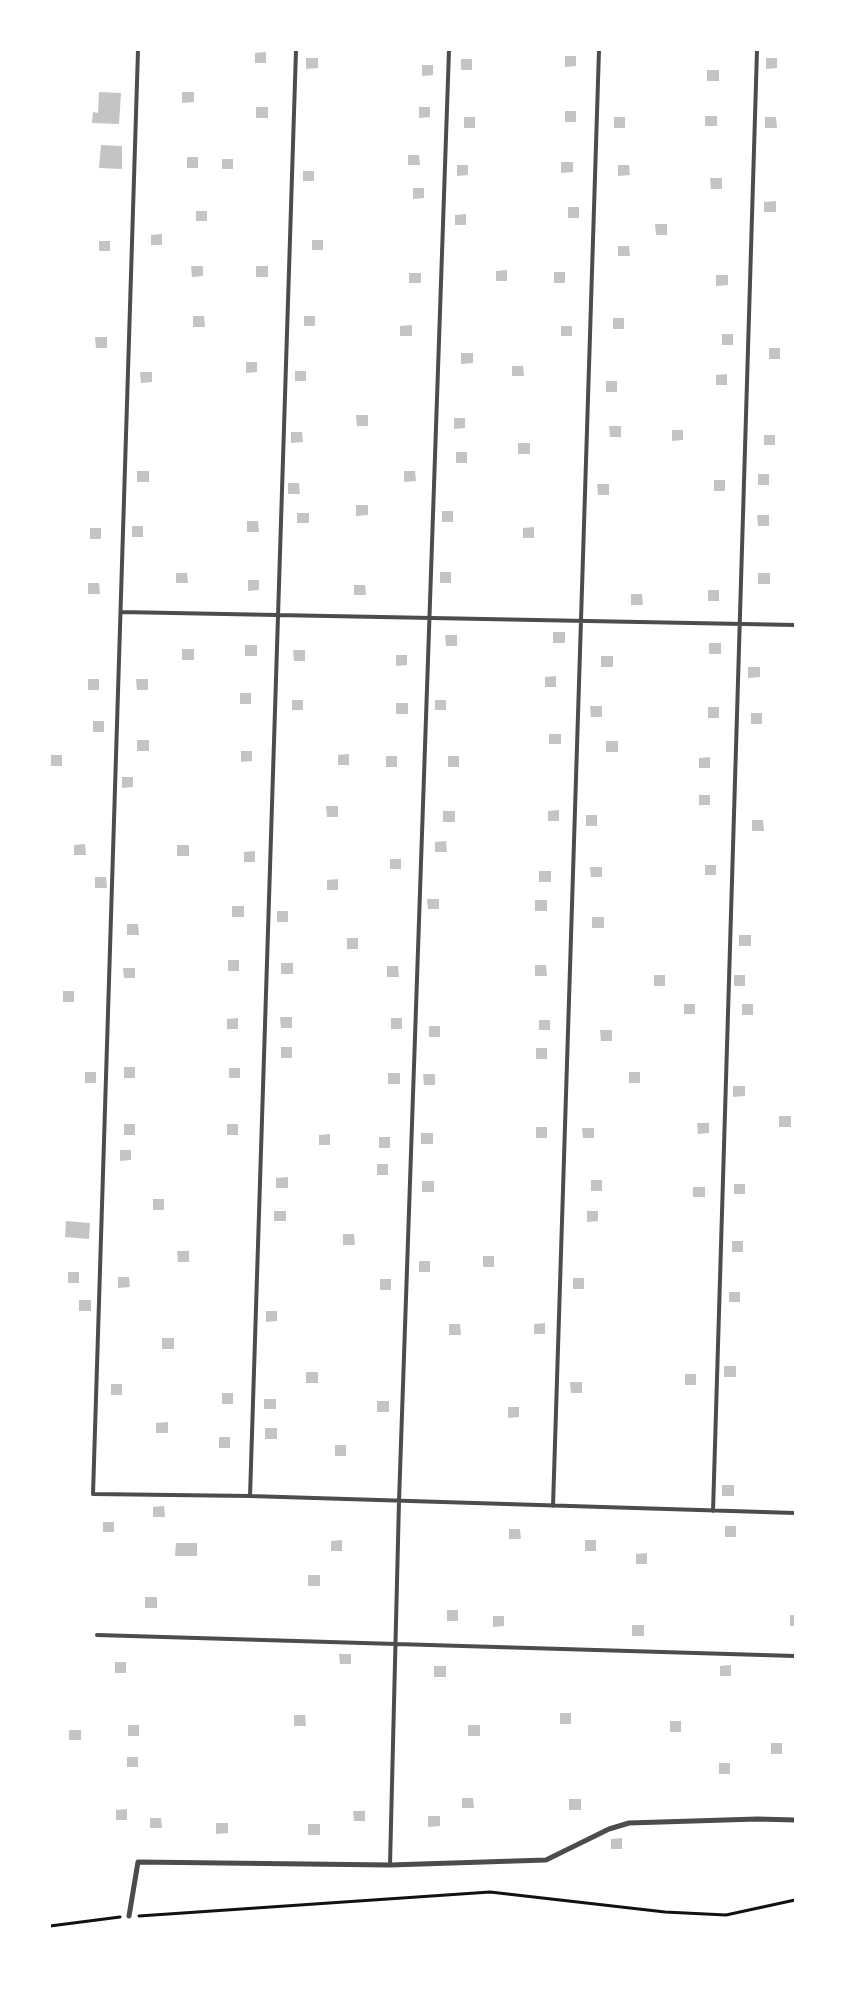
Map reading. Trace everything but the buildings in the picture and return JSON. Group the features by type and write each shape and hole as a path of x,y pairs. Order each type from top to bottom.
{"street":[{"path":"129,1916 138,1862 390,1865 546,1860 609,1829 629,1823 757,1818 795,1820"}],"lane":[{"path":"138,50 93,1494 250,1496 795,1513"},
{"path":"250,1496 296,50"},
{"path":"390,1865 399,1501 449,50"},
{"path":"553,1506 599,50"},
{"path":"713,1511 757,50"},
{"path":"121,612 795,625"},
{"path":"97,1635 795,1656"}],"path":[{"path":"50,1926 129,1916 490,1892 665,1912 726,1915 795,1900"}]}
